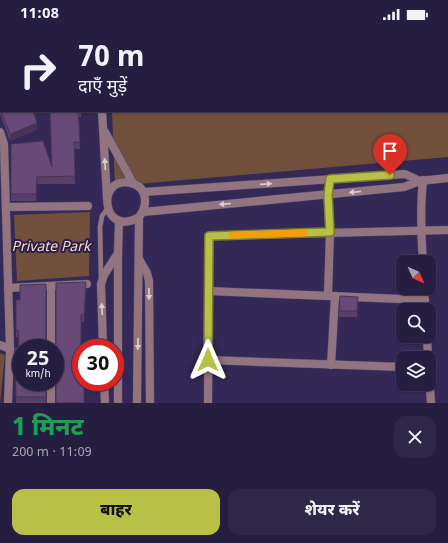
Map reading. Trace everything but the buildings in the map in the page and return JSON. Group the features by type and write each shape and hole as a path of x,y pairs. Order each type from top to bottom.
{"street":[{"path":"102,112 104,129 107,198 108,208 113,217 119,221 126,222 133,221 141,215 146,206 144,192 133,183 120,183 109,192 107,198"},
{"path":"104,129 133,183"},
{"path":"0,132 4,144 6,207 10,349 8,403"},
{"path":"144,192 405,174 421,180"},
{"path":"141,215 404,187 421,180 448,178"},
{"path":"330,179 328,195 332,296 331,365"},
{"path":"421,180 423,255"},
{"path":"6,207 88,206"},
{"path":"137,403 138,258 141,215"},
{"path":"118,403 119,221"},
{"path":"208,403 209,236 448,230"},
{"path":"103,339 101,284 104,275 118,253"},
{"path":"138,258 144,266 149,281 150,403"},
{"path":"8,288 87,284"},
{"path":"51,339 52,286"},
{"path":"209,291 425,300 425,295"},
{"path":"0,346 10,349"},
{"path":"208,360 396,367"},
{"path":"51,391 51,403"},
{"path":"104,391 105,403"},
{"path":"430,391 431,403"}],"lane":[{"path":"101,284 100,227 102,216 108,208"}],"green space":[{"path":"112,112 448,112 448,157 115,186"},
{"name":"Private Park","path":"90,212 89,276 17,281 14,215"},
{"path":"0,353 5,355 0,403"}],"slow traffic":[{"path":"232,235 304,233"}],"route":[{"path":"208,360 209,236 330,232 328,195 330,179 390,175"}]}
